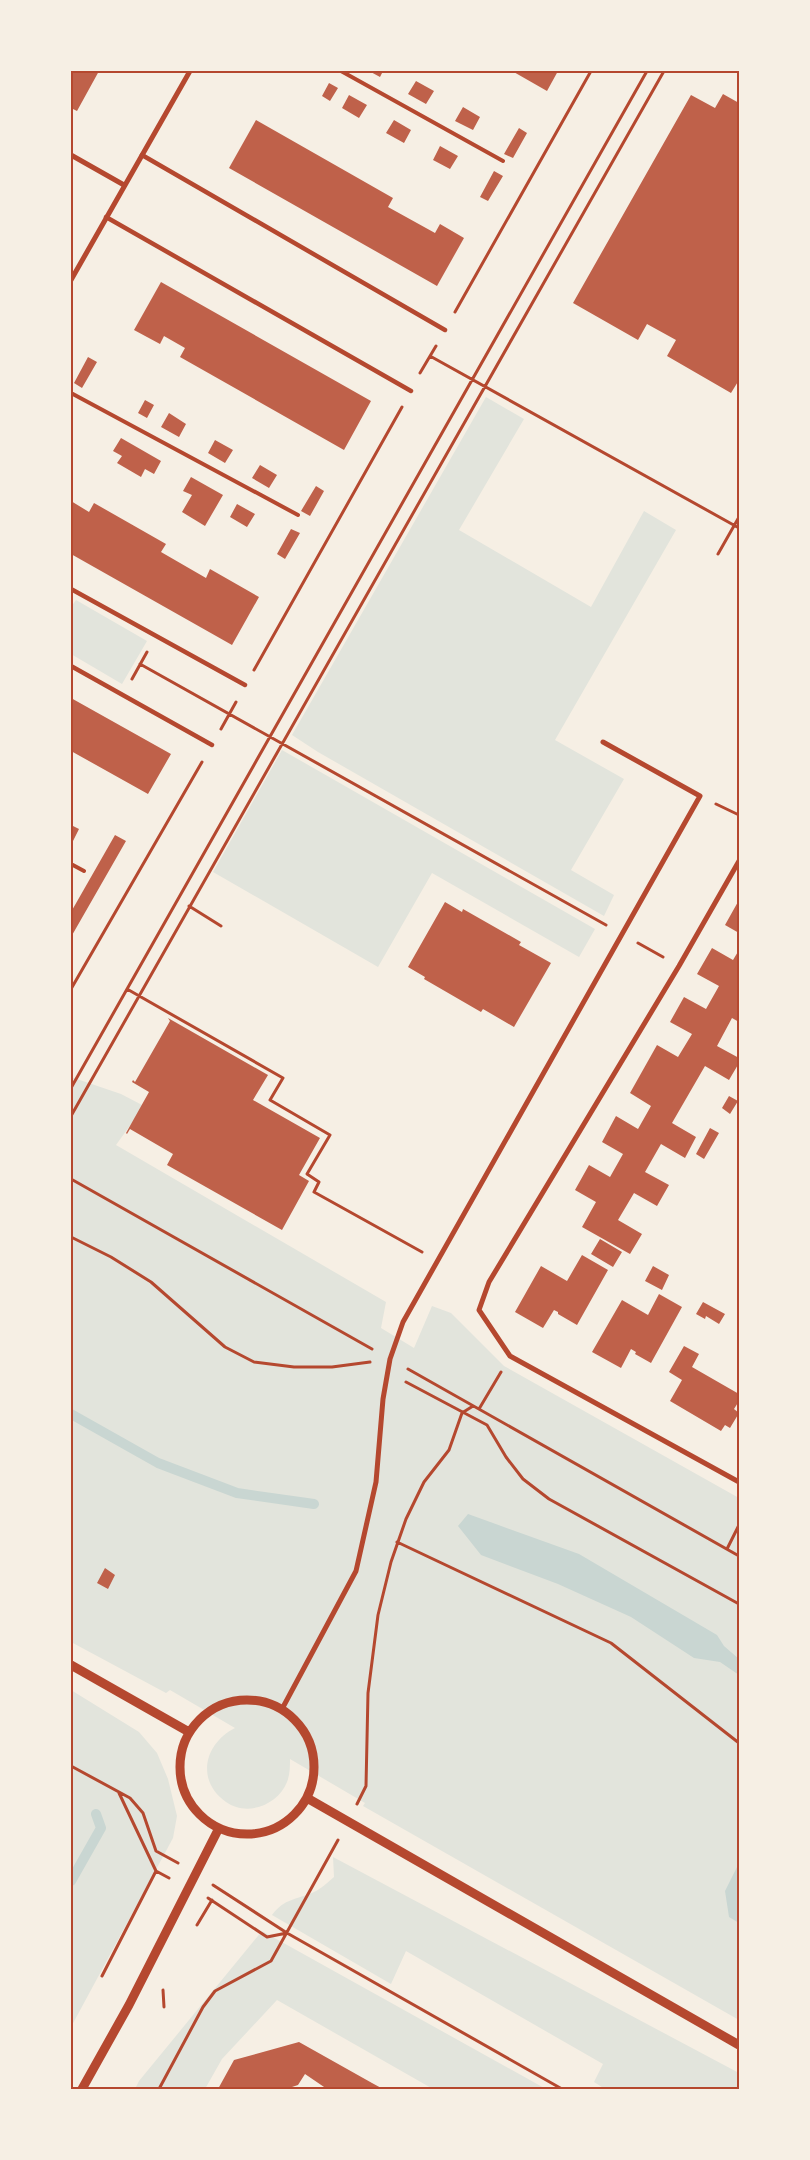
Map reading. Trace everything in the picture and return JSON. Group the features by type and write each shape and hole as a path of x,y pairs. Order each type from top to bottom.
{"street":[{"path":"71,280 190,71"},
{"path":"71,155 124,185"},
{"path":"142,155 445,330"},
{"path":"106,217 411,391"},
{"path":"71,589 245,685"},
{"path":"71,666 212,744"},
{"path":"282,1709 356,1571 376,1482 383,1399 390,1359 403,1322 700,796 602,742"},
{"path":"739,861 679,966 489,1282 479,1310 510,1356 739,1482"},
{"path":"71,1665 189,1732"},
{"path":"249,1699 282,1709 301,1726 312,1749 315,1774 307,1798 291,1818 269,1831 244,1834 219,1828 190,1804 179,1768 189,1732 214,1707 249,1699"},
{"path":"307,1798 739,2045"},
{"path":"82,2089 129,2004 219,1828"}],"lane":[{"path":"340,71 503,161"},
{"path":"71,393 298,515"},
{"path":"71,864 84,871"}],"path":[{"path":"71,989 229,715 591,71"},
{"path":"71,1088 647,71"},
{"path":"71,1116 664,71"},
{"path":"430,356 473,378 739,528"},
{"path":"718,554 739,517"},
{"path":"123,695 155,636"},
{"path":"140,664 679,966"},
{"path":"190,906 221,926"},
{"path":"127,989 283,1078 270,1100 330,1134 307,1174 319,1182 314,1192 438,1261"},
{"path":"71,1237 112,1256 151,1282 225,1347 254,1362 294,1367 332,1367 370,1362 487,1425 506,1457 523,1478 549,1499 739,1604"},
{"path":"479,1409 510,1356"},
{"path":"159,2089 203,2007 216,1991 271,1961 288,1933 366,1786 368,1693 378,1615 397,1542 424,1482 449,1450 462,1413 474,1406"},
{"path":"727,1549 739,1525"},
{"path":"397,1542 611,1643 739,1743"},
{"path":"71,1766 130,1798 143,1813 156,1851 197,1874 288,1933 562,2089"},
{"path":"102,1976 156,1871"}],"shaded area":[{"path":"486,397 524,419 459,530 591,607 644,511 676,530 555,740 624,779 571,870 614,895 604,916 318,752 292,735"},
{"path":"76,600 147,641 122,684 71,654 71,607"},
{"path":"282,750 595,929 579,957 432,873 378,967 213,872"},
{"path":"71,1077 121,1094 144,1106 116,1145 386,1302 381,1328 414,1348 432,1306 451,1313 504,1366 739,1498 739,2020 363,1806 365,1803 290,1759 287,1782 277,1797 261,1806 252,1808 234,1806 226,1802 216,1793 210,1783 207,1773 208,1762 211,1752 217,1743 235,1728 170,1690 166,1693 71,1642"},
{"path":"468,1514 579,1554 717,1635 724,1646 739,1659 739,1675 720,1662 694,1658 631,1617 558,1584 481,1555 458,1526"},
{"path":"71,1690 139,1732 157,1753 168,1779 177,1816 173,1838 71,2027"},
{"path":"333,1857 739,2073 739,2089 605,2089 594,2082 603,2064 406,1951 391,1984 272,1915 286,1902 317,1891 334,1877"},
{"path":"739,1863 739,1923 729,1917 725,1891"},
{"path":"262,1931 546,2089 433,2089 277,2000 222,2059 205,2089 135,2089 139,2081"}],"building":[{"path":"71,71 99,71 77,111 71,108"},
{"path":"369,71 383,71 380,77"},
{"path":"512,71 558,71 547,91"},
{"path":"416,81 434,91 426,104 408,94"},
{"path":"329,83 338,88 330,101 322,96"},
{"path":"723,94 739,103 739,380 731,393 667,356 676,340 647,324 638,340 573,303 691,95 715,108"},
{"path":"349,95 367,105 359,118 342,108"},
{"path":"463,107 480,117 473,130 455,121"},
{"path":"256,120 393,198 388,207 435,233 440,224 464,238 437,286 229,168"},
{"path":"394,120 411,130 404,143 386,133"},
{"path":"519,128 527,133 513,158 504,154"},
{"path":"440,146 458,156 450,169 433,160"},
{"path":"494,171 503,176 488,201 480,197"},
{"path":"161,282 371,401 344,450 180,357 185,348 164,336 160,344 134,330"},
{"path":"88,357 97,362 82,388 74,383"},
{"path":"145,400 154,405 147,418 138,413"},
{"path":"169,413 186,424 179,437 161,427"},
{"path":"121,438 161,461 154,474 145,469 141,477 117,463 122,456 113,451"},
{"path":"215,440 233,450 225,463 208,453"},
{"path":"260,465 277,475 269,488 252,478"},
{"path":"191,477 223,495 205,526 182,512 192,495 183,491"},
{"path":"316,486 324,491 310,516 301,511"},
{"path":"71,501 89,512 94,503 166,544 161,552 206,578 210,569 259,597 232,645 71,554"},
{"path":"237,504 255,514 247,527 230,517"},
{"path":"291,529 300,533 285,559 277,554"},
{"path":"71,698 171,754 148,794 71,751"},
{"path":"71,825 79,829 73,841 71,840"},
{"path":"115,835 126,841 71,937 71,912"},
{"path":"739,900 739,933 725,925"},
{"path":"445,902 462,912 463,909 521,942 519,945 551,963 514,1027 483,1009 481,1012 424,979 425,977 408,967"},
{"path":"712,948 733,960 739,950 739,1022 732,1018 717,1046 739,1058 739,1063 729,1080 705,1066 672,1123 696,1137 685,1158 661,1144 645,1172 669,1185 657,1206 634,1193 618,1220 642,1234 630,1254 582,1227 596,1202 575,1190 589,1165 610,1177 623,1154 602,1142 616,1116 638,1129 651,1106 630,1093 657,1045 678,1057 692,1034 670,1022 684,997 706,1009 719,986 697,974"},
{"path":"168,1018 268,1075 253,1100 320,1138 299,1175 309,1181 282,1230 167,1165 173,1154 130,1129 126,1133 149,1092 132,1082 133,1080 135,1082 170,1021"},
{"path":"729,1096 738,1101 730,1114 722,1108"},
{"path":"710,1128 719,1133 704,1159 696,1154"},
{"path":"600,1239 622,1252 613,1267 591,1254"},
{"path":"582,1255 608,1270 577,1325 554,1310 543,1328 515,1312 541,1266 567,1281"},
{"path":"653,1266 669,1275 662,1290 645,1281"},
{"path":"659,1294 682,1307 651,1363 635,1354 636,1352 631,1349 621,1368 592,1352 622,1300 648,1315"},
{"path":"703,1302 725,1314 719,1324 706,1316 705,1319 696,1314"},
{"path":"684,1346 699,1354 692,1367 739,1394 739,1401 734,1409 739,1413 730,1428 725,1425 721,1431 670,1401 682,1380 669,1372"},
{"path":"105,1568 115,1575 108,1589 97,1583"},
{"path":"299,2042 383,2089 327,2089 305,2074 298,2085 286,2089 218,2089 234,2060"}],"waterway":[{"path":"71,1414 158,1463 237,1493 314,1504"},
{"path":"71,1881 101,1828 96,1814"}]}
